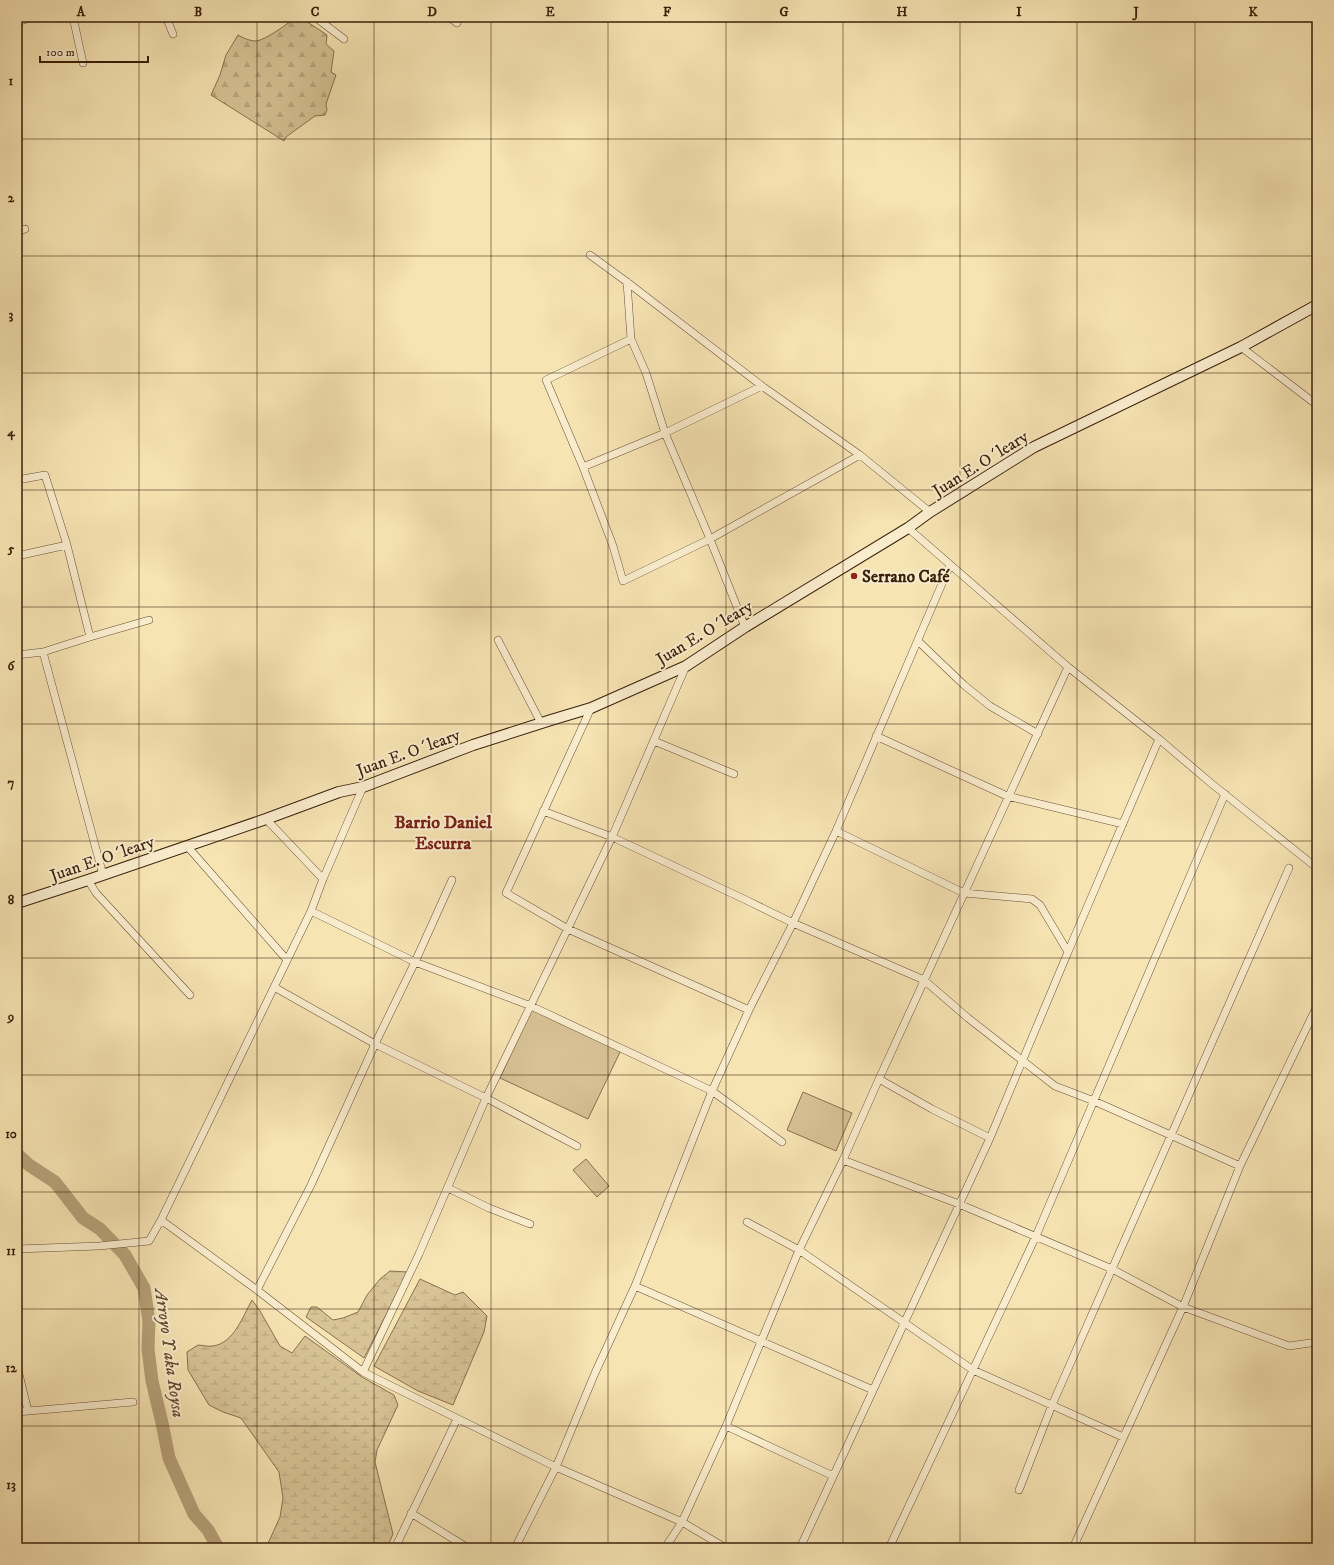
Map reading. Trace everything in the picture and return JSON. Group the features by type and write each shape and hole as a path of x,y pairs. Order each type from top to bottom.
{"street":[{"path":"17,22 34,17"},
{"path":"73,17 83,63"},
{"path":"166,17 173,34"},
{"path":"315,17 344,39"},
{"path":"449,17 457,23"},
{"path":"17,232 25,229"},
{"path":"590,254 762,386 860,455 930,512"},
{"path":"627,282 631,339 646,373 665,433 745,627"},
{"name":"Juan E. O´leary","path":"17,902 88,880 266,819 339,792 363,787 472,745 591,708 686,666 745,627 908,528 930,512 1034,447 1241,347 1317,305"},
{"path":"631,339 546,380 583,467 613,546 623,581 710,539 860,455"},
{"path":"1241,347 1317,405"},
{"path":"583,467 665,433 762,386"},
{"path":"17,480 45,475 67,545 90,637"},
{"path":"908,528 1068,667 1159,738 1225,794 1317,868"},
{"path":"17,556 67,545"},
{"path":"515,1548 556,1467 595,1373 635,1286 712,1091 749,1010 793,923 836,831 950,565"},
{"path":"17,655 43,652 149,620"},
{"path":"498,640 541,723"},
{"path":"918,641 964,685 990,706 1038,734"},
{"path":"43,652 104,874"},
{"path":"363,1372 419,1254 486,1098 612,837 686,666"},
{"path":"665,1548 682,1522 726,1426 799,1250 843,1160 878,1079 1007,796 1038,734 1068,667"},
{"path":"591,708 506,892 568,929 749,1010"},
{"path":"876,736 1007,796 1123,824"},
{"path":"800,1548 990,1138 1159,738"},
{"path":"654,741 734,774"},
{"path":"17,1249 99,1246 149,1241 161,1220 288,960 311,911 323,879 363,787"},
{"path":"889,1548 1036,1236 1225,794"},
{"path":"543,811 612,837 793,923 924,980 968,1018 1055,1086 1094,1101 1240,1166"},
{"path":"266,819 323,879"},
{"path":"836,831 964,893 1032,898 1040,905 1068,952"},
{"path":"186,846 288,960"},
{"path":"1019,1490 1052,1405 1289,868"},
{"path":"88,880 96,893 190,995"},
{"path":"257,1290 311,1185 452,880"},
{"path":"311,911 415,962 531,1006 712,1091 782,1142"},
{"path":"274,987 375,1044 486,1098 577,1146"},
{"path":"1073,1548 1183,1307 1240,1166 1317,1006"},
{"path":"878,1079 932,1109 990,1138"},
{"path":"843,1160 959,1204 1112,1268 1183,1307 1289,1346 1317,1342"},
{"path":"448,1188 489,1208 530,1224"},
{"path":"161,1220 257,1290 363,1372 556,1467 682,1522 726,1548"},
{"path":"747,1222 799,1250 973,1370 1123,1437"},
{"path":"635,1286 873,1390"},
{"path":"17,1366 28,1411"},
{"path":"17,1412 133,1402"},
{"path":"395,1548 457,1419"},
{"path":"726,1426 833,1476"},
{"path":"411,1513 468,1548"}],"green space":[{"path":"297,17 300,17 327,35 326,44 334,51 331,72 336,75 326,104 327,110 325,115 315,116 286,137 284,141 211,95 220,75 226,55 238,35 251,40 260,40 271,35"},
{"path":"532,1008 621,1050 588,1119 500,1078"},
{"path":"803,1092 852,1113 836,1151 787,1130"},
{"path":"586,1159 609,1186 597,1197 573,1170"},
{"path":"390,1271 408,1272 364,1358 306,1317 311,1307 317,1307 333,1320 358,1312 367,1295 380,1279"},
{"path":"420,1279 455,1295 463,1292 487,1316 484,1332 453,1405 418,1391 374,1366"},
{"path":"252,1300 280,1346 292,1353 305,1336 362,1377 394,1395 398,1405 377,1450 375,1462 393,1534 387,1548 266,1548 280,1517 283,1498 279,1472 241,1418 223,1412 209,1405 188,1370 187,1352 198,1345 213,1346 227,1340 237,1328"}],"waterway":[{"name":"Arroyo Y aka Roysa","path":"17,1154 29,1165 55,1182 83,1218 100,1229 125,1255 144,1288 149,1321 148,1349 152,1381 169,1458 194,1514 208,1530 218,1548"}],"place":[{"name":"Serrano Café","path":"854,576"}],"district":[{"name":"Barrio Daniel Escurra","path":"443,832"}]}
